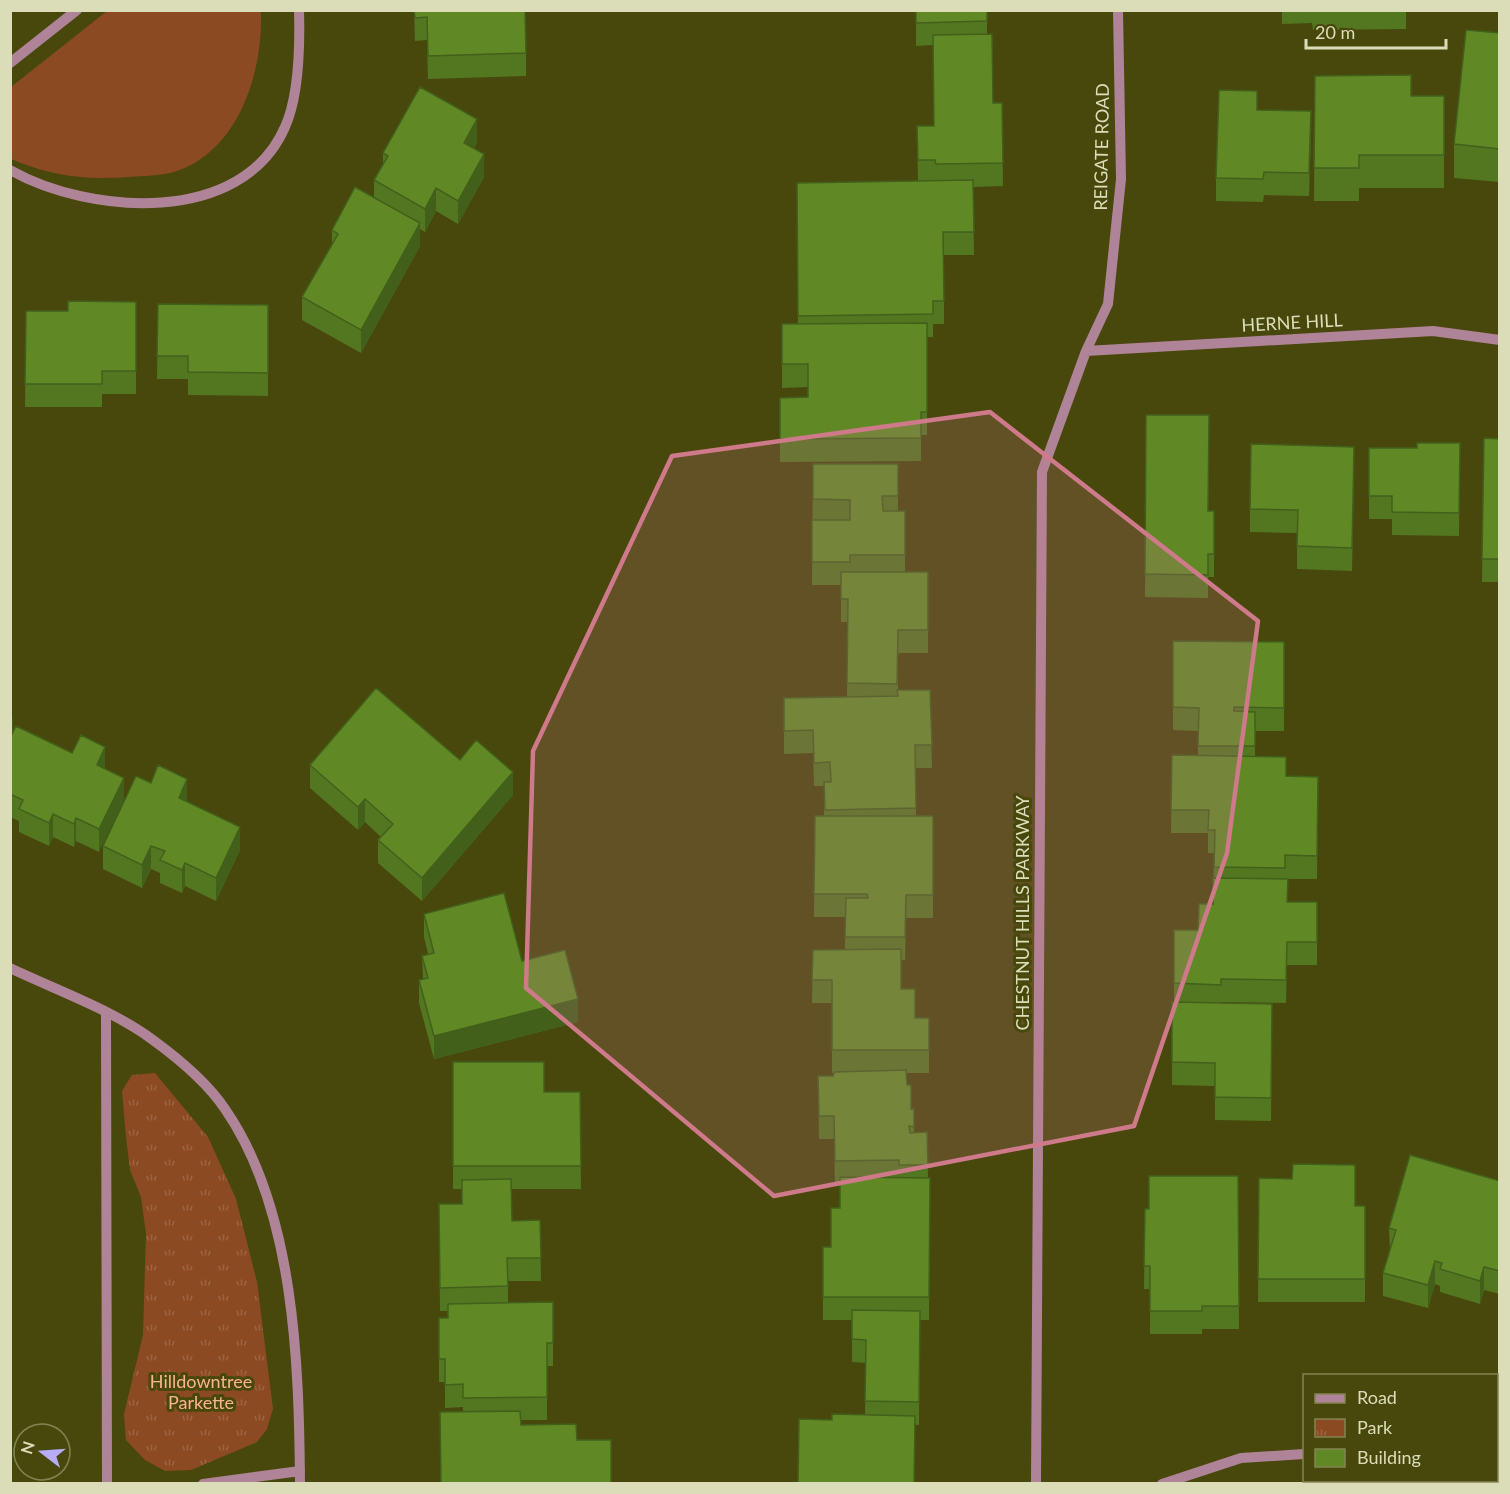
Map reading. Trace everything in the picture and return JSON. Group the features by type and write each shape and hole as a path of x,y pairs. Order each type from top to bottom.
{"street":[{"path":"10,63 77,10"},
{"path":"10,171 50,189 112,202 190,200 226,187 259,165 270,154 286,127 294,101 299,58 299,10"},
{"name":"REIGATE ROAD","path":"1086,351 1108,304 1121,179 1118,10"},
{"name":"HERNE HILL","path":"1086,351 1433,331 1500,340"},
{"name":"CHESTNUT HILLS PARKWAY","path":"1036,1484 1042,472 1086,351"},
{"path":"10,969 106,1013 151,1038 193,1073 225,1109 252,1160 274,1222 289,1298 296,1359 300,1484"},
{"path":"106,1013 107,1484"},
{"path":"1162,1484 1241,1458 1303,1454"},
{"path":"203,1484 300,1471"}],"highlighted area":[{"path":"990,412 1258,621 1227,853 1134,1126 774,1196 526,988 533,751 672,456"}],"green space":[{"path":"107,11 261,11 258,58 252,82 232,127 217,145 199,160 165,174 111,178 68,176 11,159 11,87"},
{"name":"Hilldowntree Parkette","path":"155,1073 208,1137 236,1199 257,1282 273,1409 267,1429 257,1442 191,1470 165,1471 145,1460 126,1440 124,1414 143,1335 146,1234 141,1197 130,1170 122,1091 132,1075"}],"building":[{"path":"414,10 525,10 526,53 428,56 427,17 415,18"},
{"path":"916,10 987,10 987,21 916,23"},
{"path":"1466,30 1500,33 1500,149 1454,144"},
{"path":"992,34 993,103 1002,103 1003,163 936,164 935,160 918,160 917,126 934,126 933,35"},
{"path":"1411,75 1411,96 1444,96 1444,155 1359,155 1359,168 1314,168 1315,76"},
{"path":"420,87 477,119 464,143 484,154 458,201 436,188 425,209 374,180 388,156 383,153"},
{"path":"1219,90 1257,91 1257,110 1311,111 1309,173 1264,172 1263,179 1216,178"},
{"path":"973,180 974,232 943,232 944,301 933,301 933,314 798,316 797,183"},
{"path":"355,187 420,223 361,330 302,297 338,234 332,230"},
{"path":"68,301 136,302 136,371 102,371 102,384 25,384 26,311 68,311"},
{"path":"158,304 268,305 268,373 188,372 188,356 157,356"},
{"path":"927,323 927,412 921,412 921,438 780,439 780,398 808,397 808,364 782,364 782,324"},
{"path":"1146,415 1209,415 1208,511 1214,511 1214,554 1208,554 1208,575 1145,574"},
{"path":"1484,438 1500,439 1500,559 1482,559"},
{"path":"1417,443 1460,443 1459,513 1392,512 1392,496 1369,496 1369,448 1417,448"},
{"path":"1251,444 1354,447 1352,548 1297,546 1298,510 1250,509"},
{"path":"813,464 898,464 898,496 882,496 883,511 905,511 905,555 850,555 850,562 812,562 812,520 850,520 850,500 813,499"},
{"path":"841,572 928,572 928,630 898,630 897,684 847,683 848,599 841,599"},
{"path":"1173,641 1284,642 1284,708 1234,707 1234,711 1255,712 1255,746 1198,746 1199,708 1173,707"},
{"path":"376,688 460,760 476,740 513,772 422,878 378,840 393,824 365,799 358,807 310,765"},
{"path":"897,690 930,690 932,745 915,745 916,808 825,810 824,782 831,782 830,762 814,763 813,730 784,731 784,698 898,696"},
{"path":"16,726 72,753 81,735 105,747 97,765 124,778 99,829 76,818 74,824 53,814 49,823 19,809 23,800 10,794 10,738"},
{"path":"1172,755 1286,757 1286,776 1318,777 1317,856 1285,855 1285,868 1214,867 1215,830 1208,830 1209,810 1171,810"},
{"path":"158,765 187,779 179,798 240,827 216,878 185,863 182,870 160,860 165,851 151,846 142,865 103,846 136,776 151,783"},
{"path":"815,816 933,816 933,895 906,895 905,937 845,937 846,898 868,898 867,894 814,894"},
{"path":"1213,878 1288,879 1287,902 1317,902 1317,942 1287,942 1286,980 1221,979 1221,985 1174,983 1174,930 1198,930 1199,904 1213,904"},
{"path":"504,893 522,961 565,950 578,999 434,1036 419,980 428,978 422,956 434,953 424,914"},
{"path":"901,949 901,989 915,989 915,1018 929,1018 929,1050 832,1050 832,980 812,980 813,950"},
{"path":"1172,1002 1272,1004 1271,1098 1215,1097 1215,1063 1172,1062"},
{"path":"453,1062 544,1062 544,1092 580,1092 581,1166 453,1166"},
{"path":"906,1070 907,1085 911,1085 911,1109 914,1108 914,1127 909,1126 910,1133 927,1132 928,1165 899,1165 899,1160 835,1161 834,1116 819,1116 818,1076 833,1076 834,1072"},
{"path":"1410,1155 1500,1181 1500,1271 1484,1267 1480,1281 1440,1269 1442,1263 1435,1261 1428,1285 1383,1273 1396,1230 1389,1228"},
{"path":"1293,1164 1355,1165 1355,1206 1365,1206 1365,1279 1258,1279 1259,1178 1292,1179"},
{"path":"1149,1176 1238,1176 1239,1306 1202,1306 1202,1311 1150,1311 1150,1266 1144,1266 1145,1209 1149,1209"},
{"path":"840,1177 930,1178 929,1297 823,1297 823,1247 831,1247 831,1208 840,1208"},
{"path":"511,1179 512,1221 540,1220 541,1258 507,1258 508,1286 440,1288 439,1204 462,1204 462,1180"},
{"path":"553,1302 553,1343 547,1343 547,1397 463,1398 463,1384 445,1385 445,1359 439,1359 439,1318 448,1318 448,1304"},
{"path":"852,1310 920,1311 919,1402 865,1401 866,1340 852,1339"},
{"path":"520,1411 521,1425 576,1424 577,1440 611,1440 611,1484 441,1484 440,1412"},
{"path":"832,1414 915,1416 914,1484 798,1484 799,1419 832,1420"}]}
